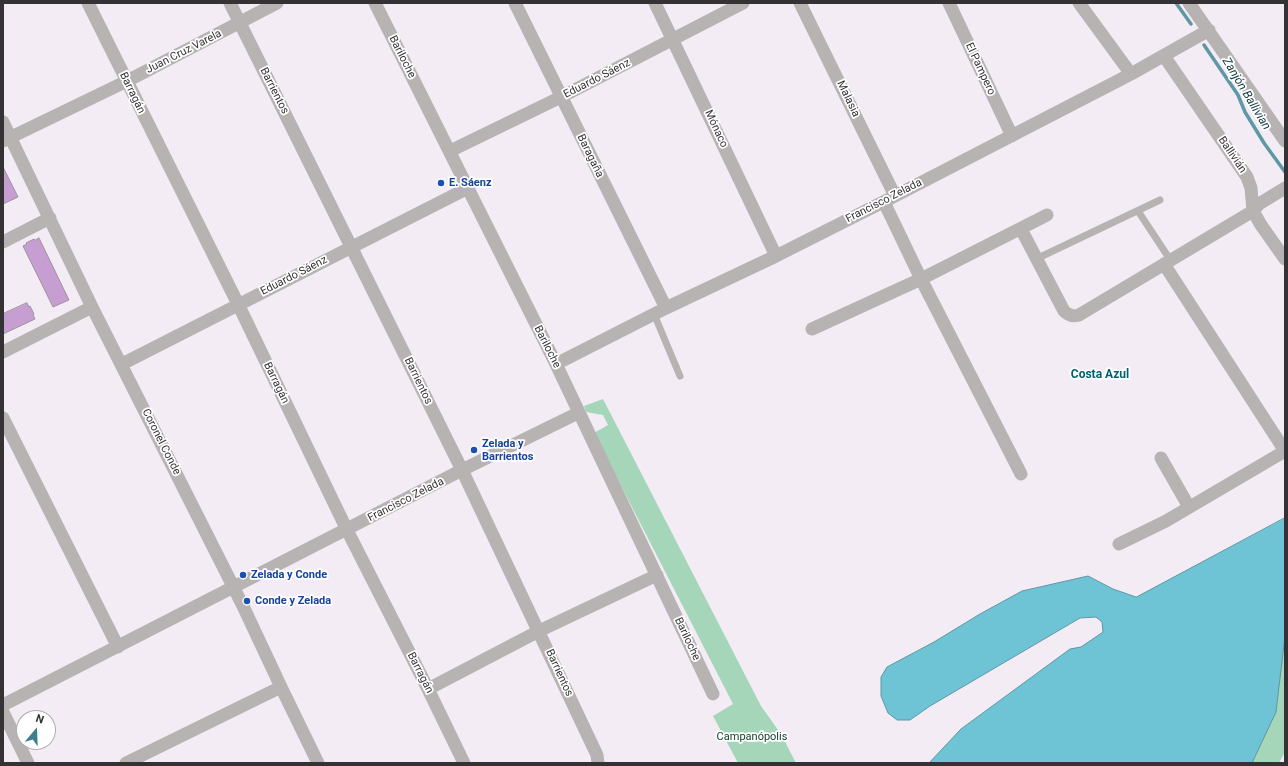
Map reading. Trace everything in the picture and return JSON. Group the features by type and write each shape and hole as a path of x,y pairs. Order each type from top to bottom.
{"street":[{"name":"Barragán","path":"88,3 238,304 347,530 464,763"},
{"name":"Barrientos","path":"230,3 462,470 597,754 598,763"},
{"name":"Juan Cruz Varela","path":"7,139 127,81 277,3"},
{"name":"Bariloche","path":"375,3 556,364 713,694"},
{"name":"Baragaña","path":"515,3 666,308"},
{"name":"Mónaco","path":"655,3 776,256"},
{"name":"Eduardo Sáenz","path":"450,151 561,97 743,3"},
{"name":"Malasia","path":"800,3 890,199 921,279 1021,474"},
{"name":"El Pampero","path":"949,3 1012,136"},
{"path":"1079,3 1131,74"},
{"path":"1189,3 1283,134"},
{"name":"Francisco Zelada","path":"556,364 666,308 776,256 890,199 1131,74 1209,30"},
{"name":"Ballivián","path":"1164,56 1247,177 1251,188 1253,211 1285,260"},
{"name":"Coronel Conde","path":"3,122 7,139 50,218 92,307 234,588 318,763"},
{"name":"Eduardo Sáenz","path":"122,364 468,188"},
{"path":"1021,229 1064,311 1069,315 1079,316 1253,211 1259,204 1285,188"},
{"path":"812,329 921,279 1047,216"},
{"path":"3,242 50,218"},
{"path":"1119,544 1166,521 1285,451 1168,262"},
{"path":"3,352 92,307"},
{"name":"Francisco Zelada","path":"3,705 462,470 578,413"},
{"path":"3,418 118,647"},
{"path":"1161,458 1189,507"},
{"path":"428,689 539,631 657,575"},
{"path":"126,763 281,687"},
{"path":"3,712 28,763"}],"lane":[{"path":"1036,259 1160,200"},
{"path":"1138,211 1168,262"},
{"path":"654,314 680,376"}],"green space":[{"name":"Campanópolis","path":"603,399 761,706 781,734 796,763 738,763 713,716 733,704 594,433 608,425 603,415 586,412 584,406"},
{"path":"1285,636 1285,752 1279,763 1252,763 1259,746"}],"water":[{"path":"1285,518 1285,636 1276,712 1252,763 929,763 961,729 1070,649 1081,647 1103,632 1102,622 1096,617 1080,618 930,706 910,720 897,720 888,713 881,696 881,677 887,667 934,642 1022,591 1088,576 1113,589 1136,597"}],"building":[{"path":"3,167 18,197 3,204"},
{"path":"39,238 69,300 53,307 23,246 34,239"},
{"path":"27,303 34,314 35,319 3,334 3,314"}],"waterway":[{"name":"Zanjón Ballivian","path":"1176,3 1191,24"},
{"name":"Zanjón Ballivian","path":"1204,45 1238,95 1245,112 1264,143 1285,172"}],"place":[{"name":"E. Sáenz","path":"441,183"},
{"name":"Zelada y Barrientos","path":"474,450"},
{"name":"Zelada y Conde","path":"243,575"},
{"name":"Conde y Zelada","path":"247,601"}],"district":[{"name":"Costa Azul","path":"1100,375"}]}
